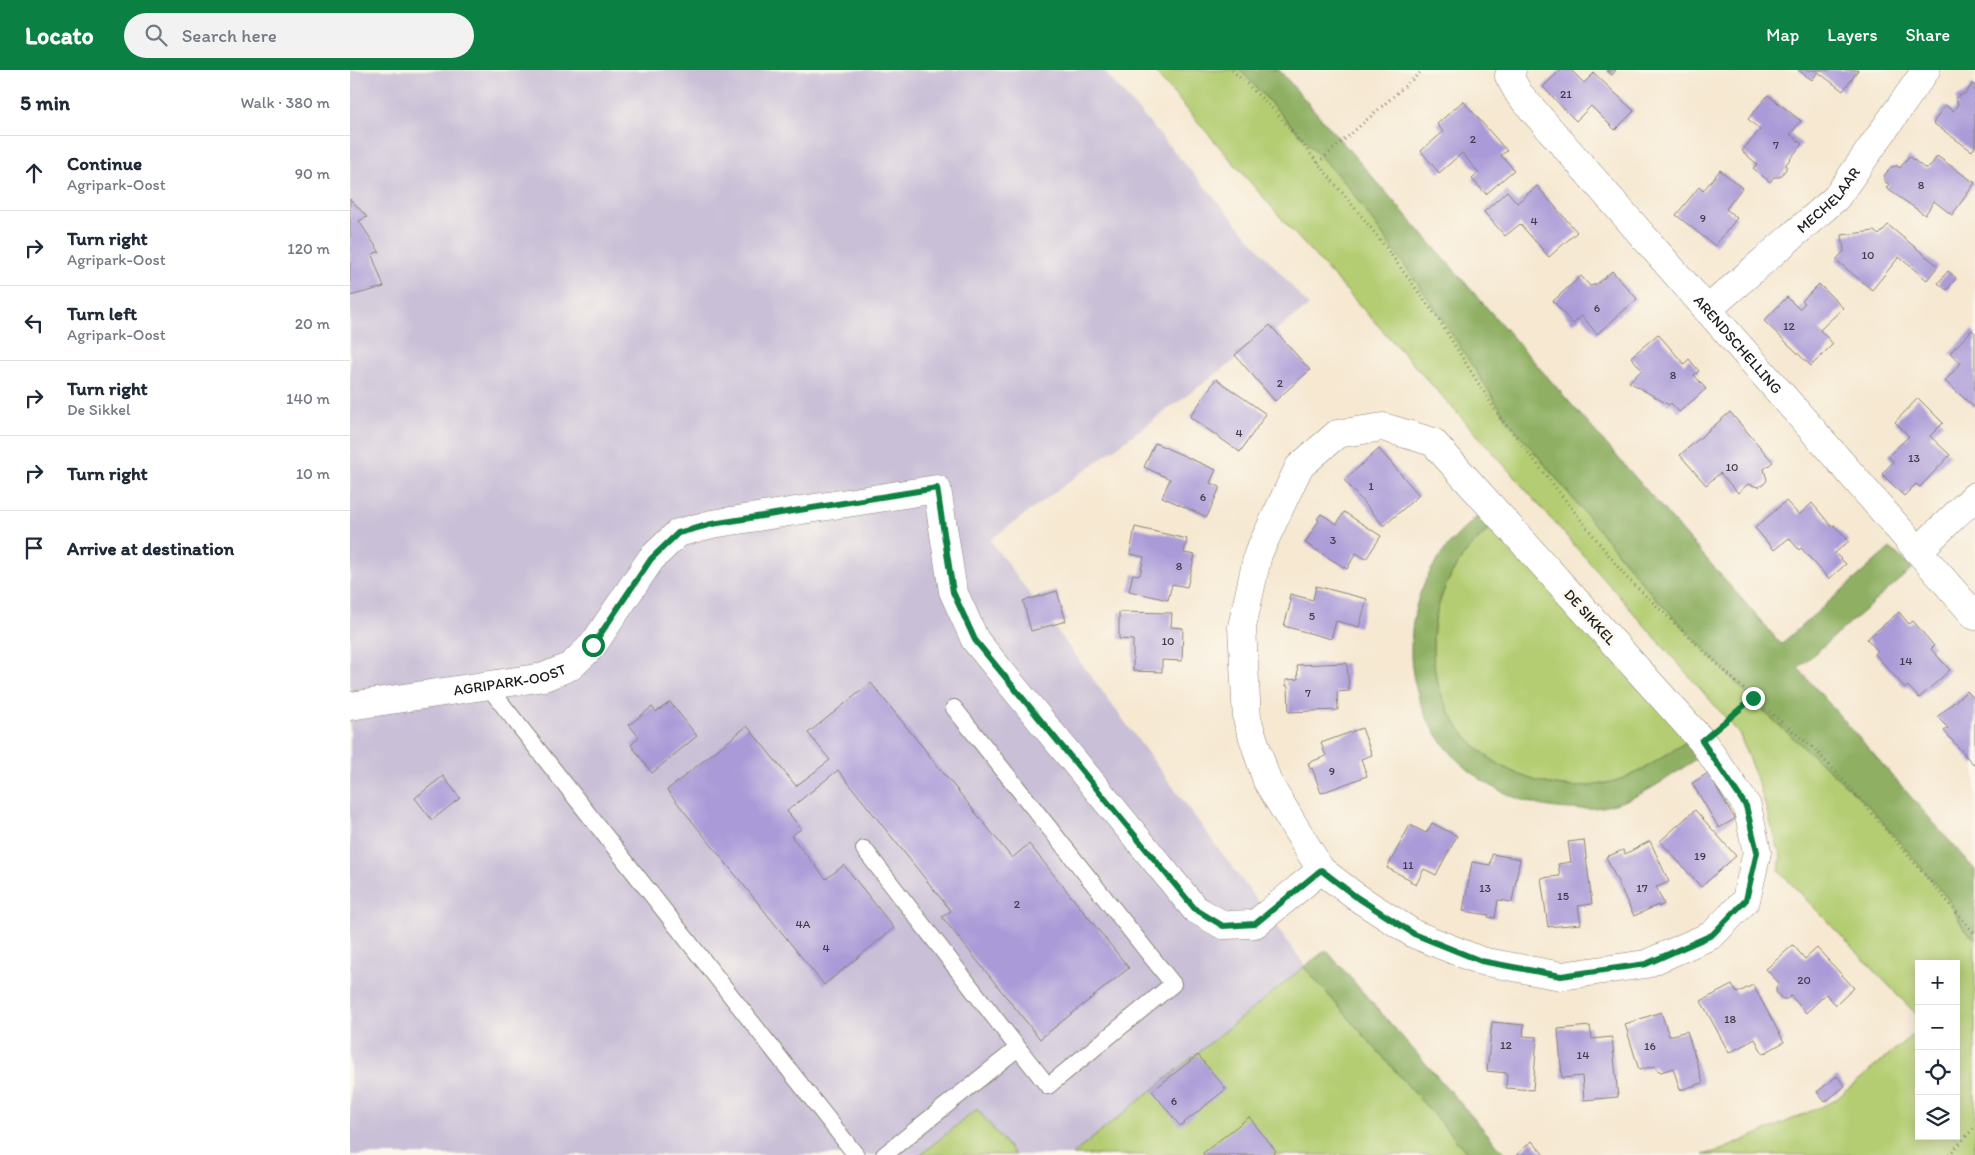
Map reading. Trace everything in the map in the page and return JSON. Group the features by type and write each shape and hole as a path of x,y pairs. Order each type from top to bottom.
{"street":[{"name":"ARENDSCHELLING","path":"1512,70 1510,76 1519,94 1975,616"},
{"name":"MECHELAAR","path":"1707,310 1836,198 1926,70"},
{"name":"DE SIKKEL","path":"1383,427 1433,442 1702,741 1746,806 1757,852 1746,900 1712,935 1646,964 1561,976 1481,961 1414,934 1355,896 1321,870 1267,781 1247,719 1242,626 1258,554 1299,467 1337,434 1383,427"},
{"name":"AGRIPARK-OOST","path":"350,706 544,677 571,666 593,645 651,559 678,533 712,524 937,488 953,592 975,640 1195,909 1223,926 1255,924 1321,870"},
{"path":"1918,551 1975,496"}],"lane":[{"path":"487,685 856,1155"},
{"path":"864,849 1048,1086 1173,984 954,708"},
{"path":"884,1155 1018,1048"}],"path":[{"path":"1232,70 1276,112 1372,229 1439,320 1497,413 1626,576 1753,698 1812,747 1847,784 1975,934"},
{"path":"1318,163 1424,70"},
{"path":"1702,741 1753,698"},
{"path":"1949,1155 1975,1127"}],"shaded area":[{"path":"350,70 1103,70 1309,306 990,540 1344,1018 1161,1155 350,1155"}],"green space":[{"path":"1153,70 1240,70 1346,184 1433,305 1507,419 1651,593 1760,708 1868,805 1948,899 1964,929 1975,939 1975,1155 1703,1155 1721,1150 1834,1101 1915,1032 1915,1140 1960,1140 1960,960 1915,960 1915,1013 1779,871 1781,857 1759,785 1739,733 1489,448 1295,234"},
{"path":"1240,70 1279,70 1781,644 1890,548 1913,568 1798,668 1975,870 1975,939 1964,929 1948,899 1868,805 1760,708 1651,593 1507,419 1433,305 1346,184"},
{"path":"1483,512 1496,524 1466,552 1446,585 1435,621 1433,657 1441,693 1458,726 1484,754 1520,775 1560,786 1591,786 1626,777 1689,740 1700,756 1656,786 1632,798 1607,806 1571,809 1536,804 1504,793 1474,775 1449,751 1430,723 1417,691 1411,655 1413,623 1418,599 1432,568 1455,538"},
{"path":"1496,524 1689,740 1626,777 1591,786 1560,786 1520,775 1484,754 1458,726 1441,693 1433,657 1435,621 1446,585 1466,552"},
{"path":"1326,950 1506,1155 1469,1155 1304,967"},
{"path":"1304,967 1469,1155 1072,1155"},
{"path":"977,1109 1015,1155 920,1155"}],"building":[{"path":"1560,70 1571,70 1584,83 1594,73 1634,111 1615,130 1591,106 1576,121 1543,87"},
{"path":"1606,70 1616,70 1612,75"},
{"path":"1798,70 1858,70 1843,91 1818,72 1812,80"},
{"path":"1972,84 1975,86 1975,147 1972,151 1933,123 1945,105 1953,111 1958,104 1955,98 1966,93"},
{"path":"1768,95 1801,121 1790,134 1802,144 1786,164 1786,169 1780,177 1774,177 1770,182 1753,168 1757,164 1742,151 1760,130 1748,119"},
{"path":"1463,101 1507,151 1501,155 1514,170 1486,194 1472,179 1479,173 1462,153 1439,173 1421,151 1443,132 1437,124"},
{"path":"1909,156 1924,168 1930,167 1937,156 1975,183 1952,215 1934,201 1925,215 1886,188 1889,184 1885,182 1884,176 1891,167 1897,166 1900,168"},
{"path":"1720,170 1742,188 1726,209 1737,218 1715,246 1676,215 1699,187 1703,191"},
{"path":"1537,186 1577,232 1549,257 1520,224 1505,236 1484,212 1507,191 1517,203"},
{"path":"350,199 367,217 359,221 380,253 377,252 372,255 384,287 350,296"},
{"path":"1888,225 1938,266 1927,280 1899,257 1872,290 1836,260 1844,251 1842,235 1874,231 1879,235"},
{"path":"1612,271 1637,299 1597,334 1582,316 1573,324 1553,301 1581,276 1590,286 1597,284"},
{"path":"1948,271 1956,278 1947,290 1938,283"},
{"path":"1819,284 1843,308 1820,330 1833,344 1811,366 1764,321 1787,297 1799,309 1805,303 1802,301"},
{"path":"1270,325 1310,370 1275,401 1235,355"},
{"path":"1972,330 1975,333 1975,408 1945,381 1961,363 1950,353"},
{"path":"1658,334 1684,364 1689,359 1699,371 1694,375 1706,389 1679,412 1671,403 1669,405 1629,382 1642,370 1631,357"},
{"path":"1216,379 1266,414 1240,452 1190,417"},
{"path":"1918,398 1943,423 1930,436 1950,455 1920,487 1916,484 1904,496 1882,474 1893,462 1888,456 1909,436 1895,422"},
{"path":"1730,412 1773,462 1764,469 1767,480 1764,484 1758,487 1748,484 1738,493 1720,473 1706,485 1680,455"},
{"path":"1155,443 1216,470 1210,483 1220,487 1207,517 1162,497 1170,479 1144,467"},
{"path":"1379,449 1419,495 1384,526 1344,480"},
{"path":"1786,501 1799,515 1812,503 1832,527 1834,525 1849,541 1835,553 1846,564 1829,579 1801,548 1799,550 1789,538 1774,550 1755,528"},
{"path":"1344,512 1381,536 1366,559 1356,553 1347,569 1305,543 1321,514 1337,524"},
{"path":"1135,527 1187,539 1184,553 1195,555 1187,587 1172,584 1168,600 1129,591 1133,574 1140,575 1144,557 1130,554"},
{"path":"1316,586 1367,599 1359,627 1336,621 1331,639 1284,626 1291,601 1289,600 1290,594 1313,600"},
{"path":"1057,591 1066,621 1031,631 1023,601"},
{"path":"1119,612 1172,613 1171,627 1183,628 1182,661 1162,660 1162,672 1133,671 1133,640 1119,639"},
{"path":"1899,612 1909,624 1913,621 1934,646 1931,649 1950,670 1919,698 1908,686 1905,688 1875,654 1878,651 1867,639"},
{"path":"1347,663 1349,691 1337,692 1338,710 1289,712 1286,680 1298,679 1297,665"},
{"path":"871,683 1012,858 1029,844 1129,968 1040,1039 942,917 951,911 838,770 787,811 801,829 791,836 826,879 844,865 894,928 824,985 667,790 747,726 796,786 830,760 808,733"},
{"path":"1967,691 1975,700 1975,763 1973,764 1944,731 1948,728 1937,717"},
{"path":"670,702 697,736 652,773 631,745 639,737 629,725 652,707 656,712"},
{"path":"1362,728 1372,755 1361,759 1367,776 1321,793 1312,768 1310,769 1308,763 1326,756 1321,743"},
{"path":"1708,773 1735,819 1719,828 1692,783"},
{"path":"443,776 460,798 432,820 415,798"},
{"path":"1695,810 1736,856 1701,887 1660,841"},
{"path":"1432,823 1457,836 1436,875 1424,869 1416,885 1410,882 1411,880 1387,868 1410,825 1426,833"},
{"path":"1584,840 1592,904 1578,906 1581,924 1548,927 1541,878 1560,876 1558,864 1571,862 1568,842"},
{"path":"1650,841 1669,882 1656,887 1664,904 1634,916 1606,857 1623,850 1625,854"},
{"path":"1492,854 1520,859 1512,902 1498,900 1495,918 1488,917 1489,915 1463,911 1472,862 1490,865"},
{"path":"1793,945 1805,959 1817,948 1854,988 1836,1005 1826,994 1806,1013 1791,996 1787,999 1782,999 1776,992 1776,987 1779,983 1766,969"},
{"path":"1732,985 1737,993 1753,985 1784,1042 1763,1054 1755,1039 1729,1053 1701,1001"},
{"path":"1661,1012 1669,1036 1687,1031 1703,1083 1680,1090 1673,1068 1661,1072 1655,1066 1639,1070 1625,1024"},
{"path":"1492,1022 1524,1025 1523,1036 1537,1037 1533,1090 1506,1088 1507,1073 1487,1071"},
{"path":"1590,1026 1592,1039 1612,1037 1618,1097 1584,1100 1582,1076 1562,1078 1558,1029"},
{"path":"1198,1055 1226,1089 1180,1126 1152,1091"},
{"path":"1837,1076 1845,1086 1825,1102 1817,1092"},
{"path":"1249,1117 1276,1151 1272,1155 1204,1155 1203,1153"},
{"path":"1532,1141 1544,1155 1516,1155"}],"route":[{"path":"593,645 651,559 678,533 712,524 937,488 953,592 975,640 1195,909 1223,926 1255,924 1321,870 1355,896 1414,934 1481,961 1561,976 1646,964 1712,935 1746,900 1757,852 1746,806 1702,741 1753,698"}]}
